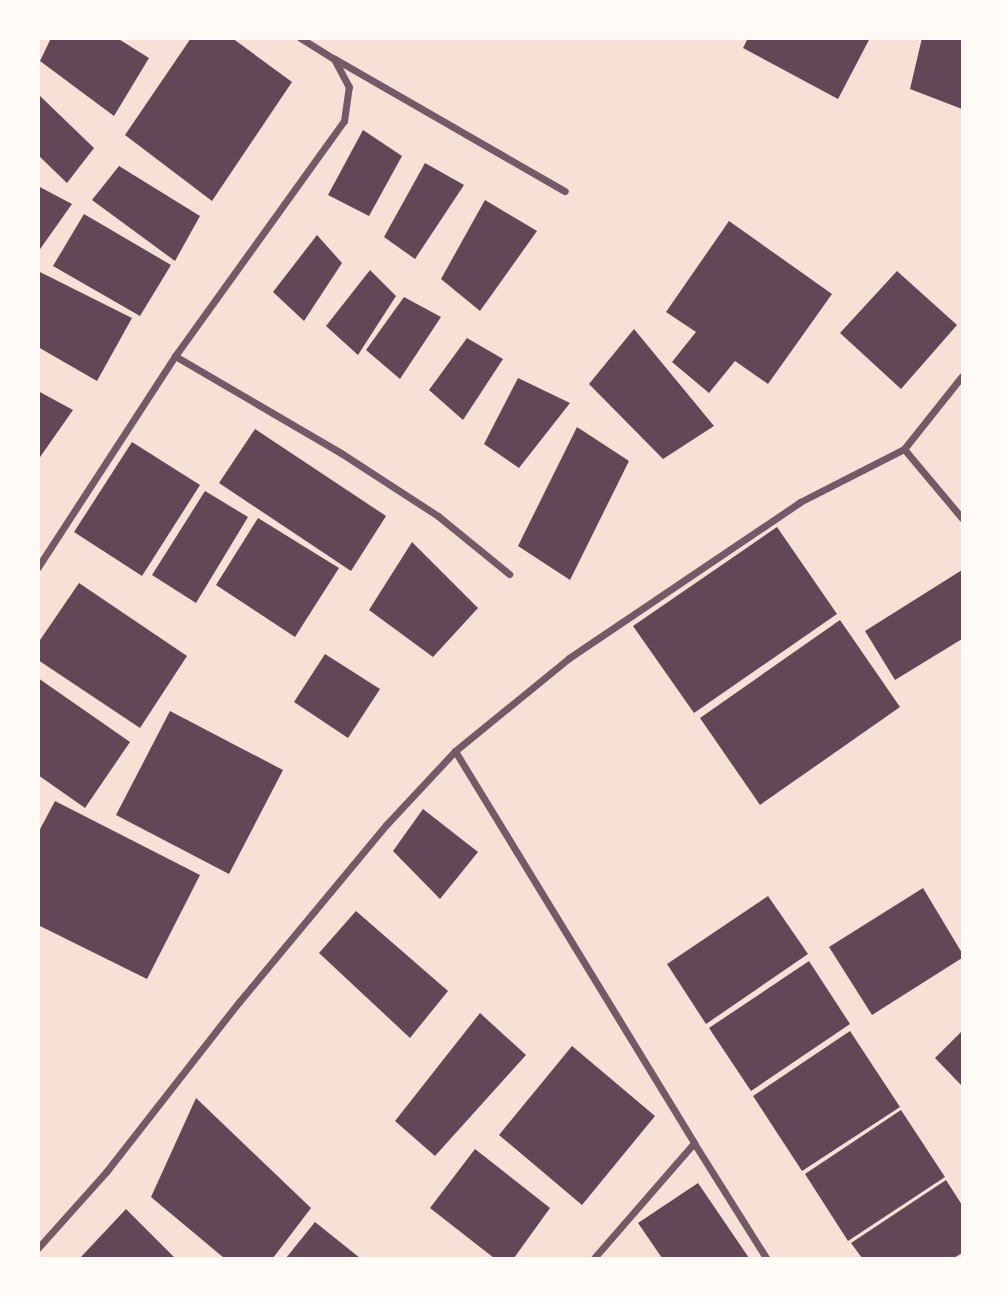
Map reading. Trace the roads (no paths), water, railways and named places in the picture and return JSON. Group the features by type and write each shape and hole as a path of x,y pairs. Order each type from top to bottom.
{"street":[{"path":"300,38 565,191"},
{"path":"38,567 174,356 344,121 349,87 334,58"},
{"path":"174,356 341,453 438,516 509,574"},
{"path":"38,1248 106,1172 239,1002 386,825 454,751 569,659 800,502 904,449 962,376"},
{"path":"904,449 962,518"},
{"path":"454,751 766,1258"},
{"path":"594,1258 694,1143"}]}
